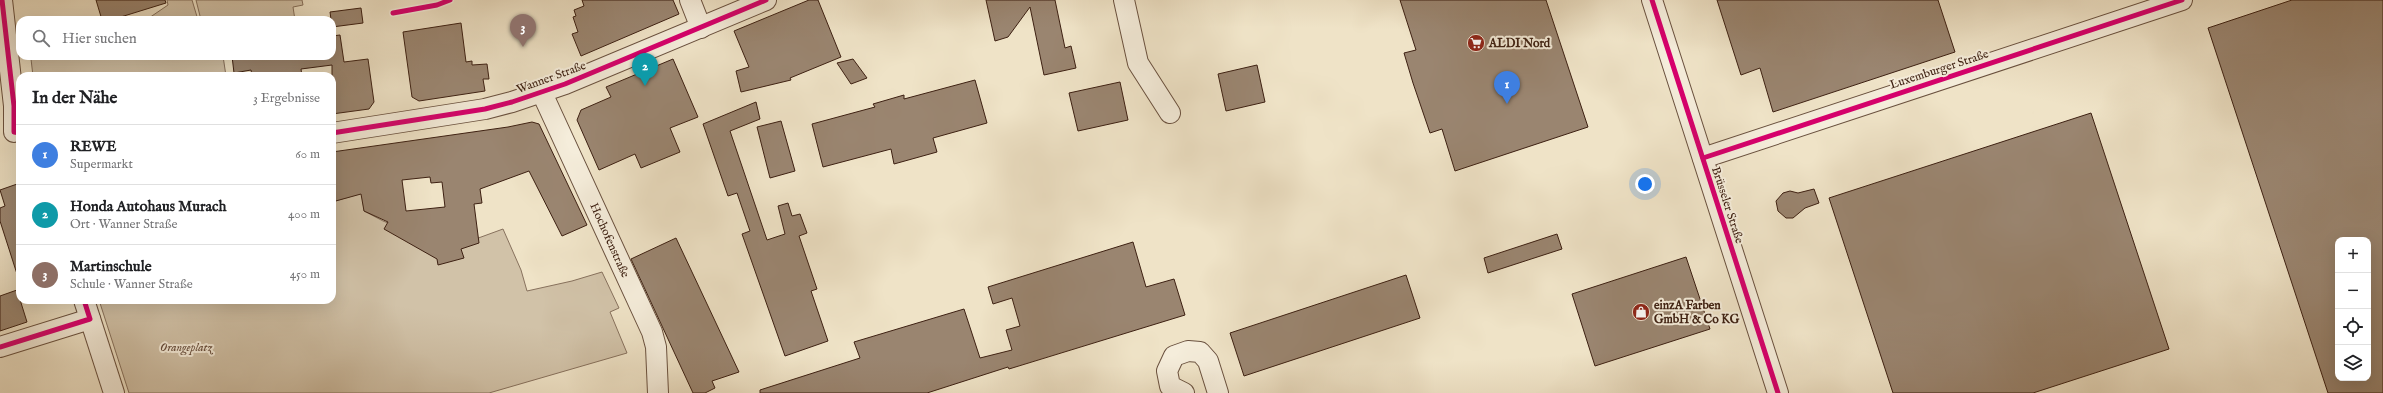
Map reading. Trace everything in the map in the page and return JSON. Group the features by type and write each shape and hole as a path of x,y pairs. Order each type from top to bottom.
{"street":[{"path":"2,0 14,106 11,132"},
{"path":"690,0 701,28"},
{"name":"Wanner Straße","path":"336,132 485,109 542,93 766,0"},
{"path":"1124,0 1138,63 1170,113"},
{"name":"Brüsseler Straße","path":"1652,0 1778,393"},
{"name":"Luxemburger Straße","path":"1703,158 2182,0"},
{"name":"Hochofenstraße","path":"542,93 652,332 656,347 658,393"},
{"path":"85,304 114,393"},
{"path":"0,347 90,319"},
{"path":"1184,393 1170,386 1167,370 1174,356 1188,351 1200,352 1208,361 1218,393"}],"green space":[{"path":"167,0 192,0 197,16 152,16 168,5"},
{"path":"196,0 302,0 303,5 293,7 294,16 200,16"},
{"path":"31,60 224,60 225,72 33,72"},
{"name":"Orangeplatz","path":"362,193 364,211 383,221 451,248 503,229 521,270 527,291 572,281 602,272 619,308 610,312 627,353 489,393 129,393 100,304 336,304 336,201"}],"building":[{"path":"96,0 165,0 166,3 124,16 101,16"},
{"path":"582,0 673,0 679,14 581,56 572,34 578,32 573,17 576,16 574,10 584,6"},
{"path":"809,0 818,0 841,57 790,78 791,80 741,92 736,71 749,67 734,31"},
{"path":"986,0 1055,0 1065,48 1071,46 1076,68 1044,75 1030,7 1008,37 995,41"},
{"path":"1400,0 1546,0 1588,127 1455,171 1442,129 1430,133 1413,83 1404,53 1416,50"},
{"path":"1717,0 1938,0 1955,52 1773,112 1760,68 1741,75"},
{"path":"2292,0 2383,0 2383,393 2328,393 2208,28"},
{"path":"361,8 363,23 336,26 336,16 331,16 330,12"},
{"path":"461,23 466,62 472,61 472,65 487,64 489,79 483,79 485,91 419,101 412,97 403,32"},
{"path":"340,35 344,62 368,59 374,102 369,109 336,113 336,72 332,72 332,65 301,69 301,72 251,72 251,70 234,72 232,60 336,60 336,36"},
{"path":"673,59 698,117 670,128 680,152 641,168 635,154 599,170 577,120 581,110 611,97 606,87"},
{"path":"853,59 867,78 851,84 837,63"},
{"path":"1257,65 1265,102 1226,111 1218,74"},
{"path":"975,80 987,123 933,138 937,152 894,164 891,149 823,167 812,124 875,107 873,104 904,95 904,99"},
{"path":"1120,82 1128,120 1078,131 1069,93"},
{"path":"756,102 760,119 730,131 767,240 785,234 778,206 788,203 792,216 800,214 807,233 799,236 817,289 811,291 828,341 785,356 742,234 750,231 737,193 728,196 703,124"},
{"path":"2091,113 2169,349 2033,393 1893,393 1829,198"},
{"path":"781,121 795,171 770,178 757,127"},
{"path":"532,122 539,124 587,225 562,236 529,171 480,189 482,203 474,204 479,243 461,249 464,258 438,265 437,259 384,229 388,222 364,211 361,194 336,201 336,151 508,127","holes":["430,177 431,183 442,182 445,207 406,211 402,180"]},
{"path":"16,184 16,271 0,221 0,208 5,206 0,190"},
{"path":"1814,189 1819,203 1805,208 1793,218 1786,218 1778,211 1776,201 1783,193 1790,191 1798,193"},
{"path":"1557,234 1562,249 1488,273 1484,258"},
{"path":"676,238 739,372 712,381 715,388 705,393 693,393 631,259"},
{"path":"1133,242 1146,287 1174,279 1185,315 1009,369 1008,367 927,393 760,393 760,390 860,358 854,342 964,309 980,358 1012,350 1006,330 1020,326 1012,298 993,304 988,287"},
{"name":"einzA Farben GmbH & Co KG","path":"1686,257 1710,329 1595,366 1572,294"},
{"path":"1406,275 1420,318 1244,376 1230,333"},
{"path":"16,290 16,304 21,304 27,322 0,331 0,296"}],"cycle path":[{"path":"2,0 14,106 14,132 16,132"},
{"path":"393,13 437,5 450,0"},
{"path":"336,132 485,109 512,102 565,84 766,0"},
{"path":"1652,0 1778,393"},
{"path":"1703,158 2182,0"},
{"path":"0,347 90,319 85,304"}],"place":[{"name":"ALDI Nord","path":"1476,43"},
{"name":"Martinschule","path":"523,47"},
{"name":"Honda Autohaus Murach","path":"645,86"},
{"name":"REWE","path":"1507,104"},
{"name":"einzA Farben GmbH & Co KG","path":"1641,312"}]}
